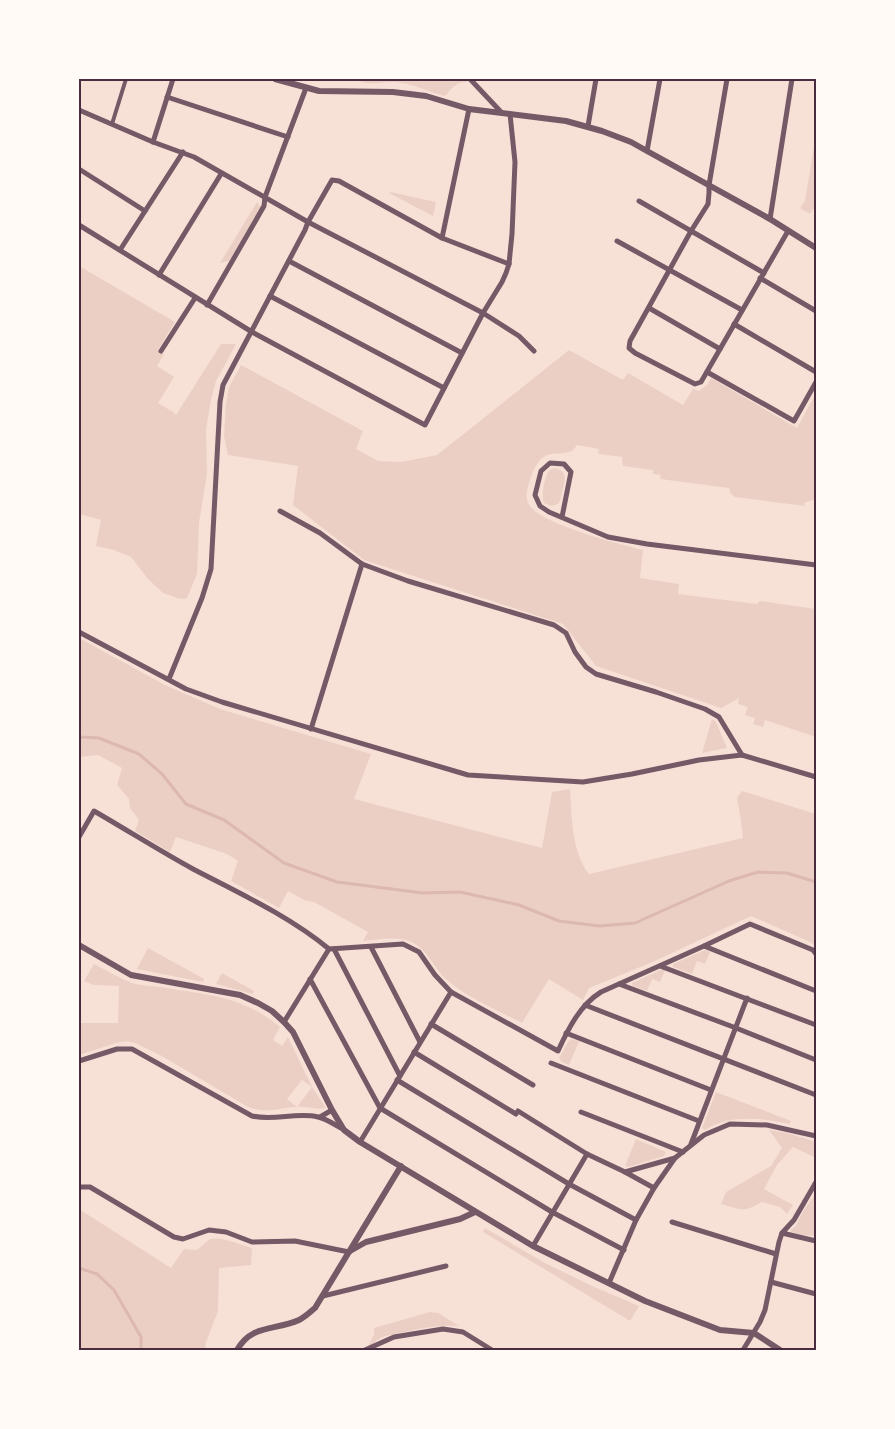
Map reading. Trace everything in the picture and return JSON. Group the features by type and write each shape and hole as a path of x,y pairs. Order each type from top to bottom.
{"street":[{"path":"112,124 126,79"},
{"path":"153,142 173,79"},
{"path":"275,79 319,91 393,92 426,96 469,108 566,121 588,126 647,150 770,219 816,248"},
{"path":"470,79 502,113"},
{"path":"588,126 596,79"},
{"path":"647,150 660,79"},
{"path":"727,79 709,185 708,204 630,341 629,348 635,353 695,384 701,382 788,231"},
{"path":"770,219 792,79"},
{"path":"207,305 264,206 265,197 306,88"},
{"path":"168,97 288,136"},
{"path":"442,238 469,108"},
{"path":"79,110 153,142 194,157 308,222 483,312 519,336 534,351"},
{"path":"79,225 252,332 426,425 483,312 502,282 508,264 512,234 515,162 510,114"},
{"path":"120,250 183,152"},
{"path":"79,169 145,211"},
{"path":"159,275 222,174"},
{"path":"169,679 202,598 211,569 220,402 223,386 308,222 332,180 339,181 442,238 508,264"},
{"path":"639,201 764,273"},
{"path":"617,241 742,310"},
{"path":"288,261 462,353"},
{"path":"760,278 816,311"},
{"path":"270,296 444,388"},
{"path":"161,351 195,298"},
{"path":"649,308 720,349"},
{"path":"734,324 816,372"},
{"path":"707,372 794,421 816,382"},
{"path":"562,518 570,472 564,464 550,463 541,471 535,495 540,506 562,518 608,537 647,544 816,565"},
{"path":"280,511 320,533 362,564 408,581 554,625 566,633 586,667 596,674 672,697 705,709 719,717 742,755"},
{"path":"312,729 362,564"},
{"path":"79,632 186,688 222,702 468,775 583,782 699,760 742,755 816,776"},
{"path":"79,837 94,811 192,868 259,904 332,949 399,1078 570,1184 636,1220"},
{"path":"332,949 403,944 419,952 435,975 451,992 558,1051 566,1033 592,997 750,924 813,950 816,954"},
{"path":"79,945 131,975 240,995 267,1008 293,1032 344,1130"},
{"path":"704,946 816,991"},
{"path":"370,947 420,1042"},
{"path":"284,1022 310,979 332,949"},
{"path":"660,966 816,1025"},
{"path":"310,979 380,1108 552,1212 624,1250"},
{"path":"619,984 816,1060"},
{"path":"360,1142 451,992"},
{"path":"691,1145 747,998"},
{"path":"585,1005 816,1095"},
{"path":"431,1024 533,1085"},
{"path":"566,1033 711,1090"},
{"path":"79,1061 117,1049 132,1049 252,1116 263,1118 320,1117 533,1246 645,1301 720,1330 754,1333 780,1350"},
{"path":"414,1052 587,1154 654,1188"},
{"path":"552,1062 699,1121"},
{"path":"320,1117 332,1110"},
{"path":"581,1112 683,1152"},
{"path":"609,1283 636,1220 654,1188 675,1158 704,1135 730,1124 767,1125 816,1136"},
{"path":"533,1246 587,1154"},
{"path":"625,1172 675,1158"},
{"path":"237,1350 242,1342 254,1332 300,1320 315,1308 402,1166"},
{"path":"743,1350 765,1310 782,1233 794,1220 816,1182"},
{"path":"79,1188 90,1188 174,1237 183,1239 209,1230 226,1232 252,1242 295,1241 349,1252 366,1242 460,1219 475,1212"},
{"path":"672,1222 776,1254"},
{"path":"782,1233 816,1241"},
{"path":"323,1296 446,1266"},
{"path":"771,1282 816,1294"},
{"path":"365,1350 394,1337 443,1330 463,1332 492,1350"}],"shaded area":[{"path":"356,79 464,79 467,82 452,88 445,96 401,83 364,83"},
{"path":"816,134 816,210 813,209 810,214 800,208 805,201"},
{"path":"389,193 436,202 433,216"},
{"path":"257,202 261,207 229,261 220,263"},
{"path":"79,266 175,322 158,350 164,354 157,366 174,377 158,403 176,415 221,344 236,344 216,381 211,400 206,430 207,474 199,523 197,574 187,598 177,598 163,593 148,579 131,557 114,550 96,546 101,520 79,514"},
{"path":"569,350 623,380 628,373 683,405 693,389 699,391 707,385 711,378 797,428 816,393 816,499 804,503 805,506 735,497 731,494 729,488 660,479 661,475 653,474 653,470 623,466 622,457 598,454 599,449 577,445 570,452 546,455 540,460 532,475 527,490 527,497 530,506 550,520 583,533 643,550 640,578 679,584 678,594 757,604 760,601 816,609 816,737 765,720 763,727 753,724 755,718 745,715 748,707 738,704 739,698 721,708 596,666 563,624 364,560 293,505 298,466 228,455 224,436 226,404 229,387 241,365 363,431 356,449 378,461 401,462 437,455"},
{"path":"556,468 563,472 565,479 560,501 558,504 551,506 544,503 544,487 549,471"},
{"path":"79,638 165,685 220,709 371,754 354,799 542,848 552,792 570,789 572,822 576,844 583,865 589,874 743,838 737,798 742,791 816,814 816,946 751,916 655,961 589,988 583,1000 549,979 522,1023 482,1003 453,985 441,974 425,952 409,941 386,939 363,941 368,932 314,902 304,900 288,891 279,908 231,881 238,861 227,854 176,837 170,852 135,831 139,820 130,808 129,799 117,785 122,768 98,755 79,757"},
{"path":"712,719 716,722 727,748 702,753"},
{"path":"148,948 204,979 203,982 137,969"},
{"path":"705,950 710,952 705,964 697,961 692,974 673,967 673,964"},
{"path":"94,964 132,983 226,999 253,1009 280,1027 273,1040 282,1046 288,1037 312,1087 302,1080 287,1099 297,1107 261,1110 248,1107 160,1055 135,1043 126,1041 116,1043 79,1055 79,1023 118,1023 119,986 94,985 84,981"},
{"path":"663,969 665,970 660,982 652,979 647,991 633,986 632,983"},
{"path":"222,973 254,991 252,994 216,984"},
{"path":"571,1039 579,1041 569,1065 562,1062 559,1058"},
{"path":"312,1087 325,1108 318,1109 297,1107"},
{"path":"716,1092 791,1121 790,1124 758,1119 735,1119 714,1125 705,1130 702,1128"},
{"path":"769,1130 787,1133 816,1142 816,1160 814,1157 793,1147 777,1165 764,1189 793,1205 787,1214 780,1207 762,1202 746,1209 738,1209 721,1204 726,1192 771,1166 782,1148"},
{"path":"636,1139 666,1152 664,1156 629,1167 625,1166"},
{"path":"816,1193 816,1236 791,1232 791,1230 796,1226 802,1213"},
{"path":"79,1209 171,1268 184,1249 197,1250 215,1238 252,1248 251,1265 219,1268 218,1311 206,1342 205,1350 79,1350"},
{"path":"485,1228 545,1263 639,1306 630,1321 483,1232"},
{"path":"430,1312 438,1313 459,1326 431,1327 385,1336 367,1349 374,1334 374,1328"}],"waterway":[{"path":"79,737 99,738 139,754 162,774 186,804 224,820 284,863 337,882 423,893 460,892 519,905 559,921 600,926 635,923 729,881 758,872 787,873 816,882"},
{"path":"79,1268 97,1274 114,1290 141,1337 141,1350"}]}
